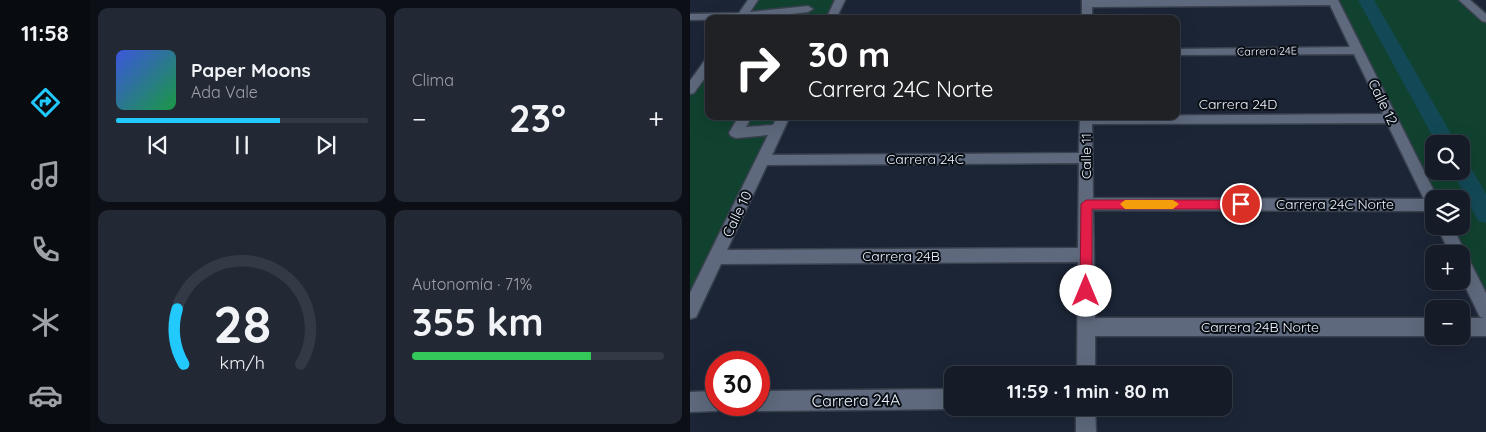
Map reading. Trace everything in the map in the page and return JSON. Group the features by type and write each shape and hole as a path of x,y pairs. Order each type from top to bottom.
{"street":[{"path":"742,15 753,0"},
{"path":"833,15 840,0"},
{"path":"1464,0 1486,19"},
{"path":"1087,15 1087,2 1334,1"},
{"name":"Calle 12","path":"1334,1 1427,190"},
{"path":"784,15 806,14"},
{"path":"690,17 705,17"},
{"name":"Carrera 24E","path":"1180,52 1357,50"},
{"path":"690,90 705,69"},
{"name":"Carrera 24D","path":"1180,118 1391,118"},
{"path":"744,120 736,133 781,123"},
{"name":"Calle 11","path":"1086,120 1086,366"},
{"name":"Calle 10","path":"690,312 781,123"},
{"name":"Carrera 24C","path":"763,160 1086,158"},
{"name":"Carrera 24C Norte","path":"1086,204 1425,205"},
{"name":"Carrera 24B","path":"716,257 1086,255"},
{"path":"1470,278 1486,311"},
{"name":"Carrera 24B Norte","path":"1086,327 1425,327"},
{"path":"1470,327 1486,327"},
{"name":"Carrera 24A","path":"770,401 944,399"},
{"path":"690,402 705,402"},
{"path":"1086,416 1086,432"}],"green space":[{"path":"753,0 840,0 833,15 743,15"},
{"path":"1333,0 1464,0 1486,19 1486,311 1470,275 1470,245 1456,245 1449,235 1470,235 1470,190 1429,190"},
{"path":"705,69 705,120 782,120 690,311 690,90"}],"waterway":[{"path":"1366,0 1442,135"},
{"path":"1467,180 1486,214"}],"slow traffic":[{"path":"1125,204 1173,204"}],"route":[{"path":"1086,291 1086,204 1241,204"}]}
